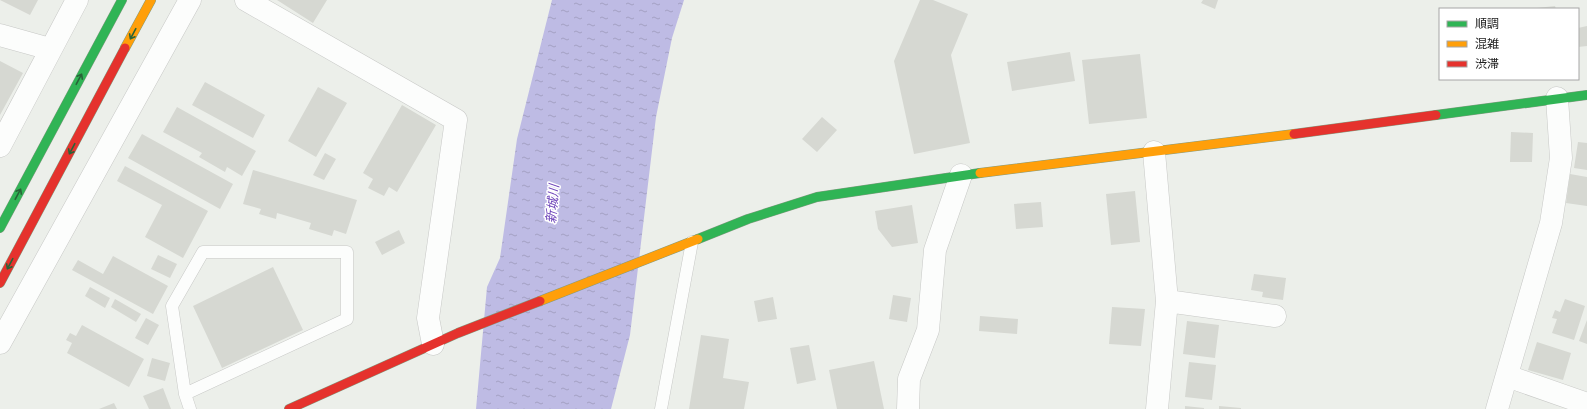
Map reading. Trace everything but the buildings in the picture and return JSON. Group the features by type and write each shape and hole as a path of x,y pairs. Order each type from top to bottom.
{"street":[{"path":"0,146 77,0"},
{"path":"0,228 122,0"},
{"path":"0,283 151,0"},
{"path":"0,344 190,0"},
{"path":"246,0 456,120 428,318 433,344"},
{"path":"0,35 50,49"},
{"path":"289,409 458,333 748,219 818,197 961,174 1154,152 1557,98 1586,96"},
{"path":"1497,409 1550,223 1561,158 1557,98"},
{"path":"1154,152 1167,302 1157,409"},
{"path":"908,409 909,379 928,330 935,250 961,174"},
{"path":"1167,302 1275,316"},
{"path":"1507,376 1587,404"}],"lane":[{"path":"661,409 686,244"},
{"path":"185,394 347,319 346,252 203,252 172,306 185,394 190,409"}],"water":[{"name":"新城川","path":"552,0 684,0 672,38 656,117 630,335 611,409 476,409 487,287 500,258 517,139"}],"traffic: fast":[{"path":"0,228 122,0"},
{"path":"1436,115 1587,95"},
{"path":"698,239 748,219 817,197 980,173"}],"traffic: slow":[{"path":"125,48 151,0"},
{"path":"980,173 1294,134"},
{"path":"540,301 698,239"}],"traffic: jam":[{"path":"0,283 125,48"},
{"path":"1294,134 1436,115"},
{"path":"289,409 458,333 540,301"}]}
